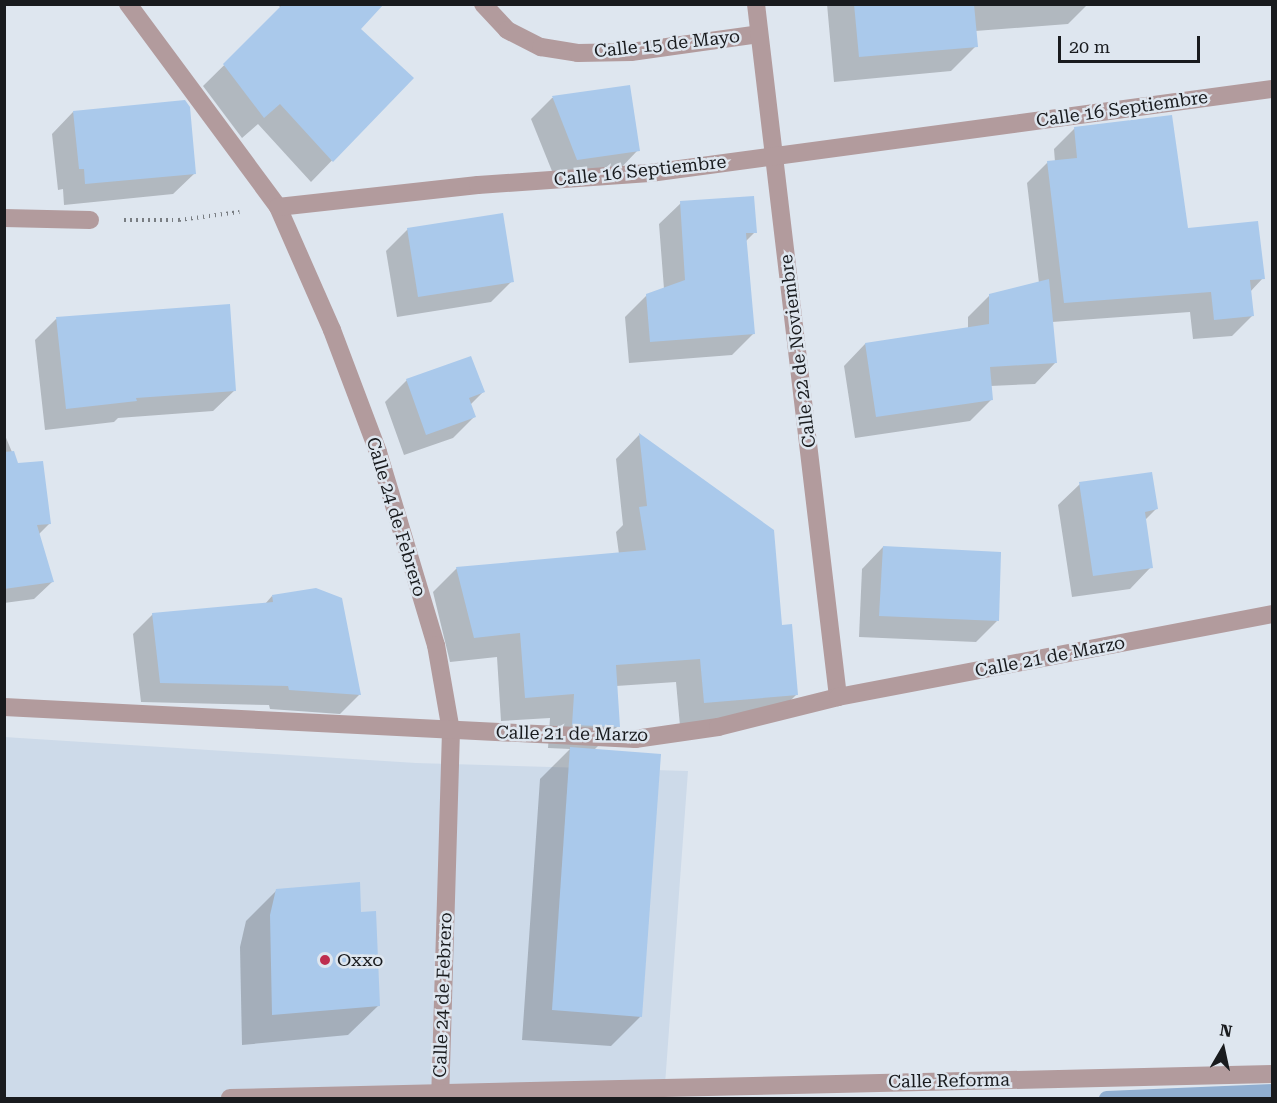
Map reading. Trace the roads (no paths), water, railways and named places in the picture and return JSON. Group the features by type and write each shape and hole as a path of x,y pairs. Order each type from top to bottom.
{"street":[{"name":"Calle 24 de Febrero","path":"128,4 278,207 332,330 378,452 436,645 451,731 440,1094"},
{"name":"Calle 15 de Mayo","path":"483,4 507,30 541,47 578,53 631,52 759,34"},
{"name":"Calle 22 de Noviembre","path":"756,4 838,698"},
{"name":"Calle 16 Septiembre","path":"278,207 478,185 650,173 1272,88"},
{"path":"4,218 90,220"},
{"name":"Calle 21 de Marzo","path":"4,707 635,739 718,727 838,698 1272,614"},
{"name":"Calle Reforma","path":"230,1098 834,1091 1272,1074"}],"waterway":[{"path":"1106,1098 1272,1091"}],"place":[{"name":"Oxxo","path":"325,960"}]}
